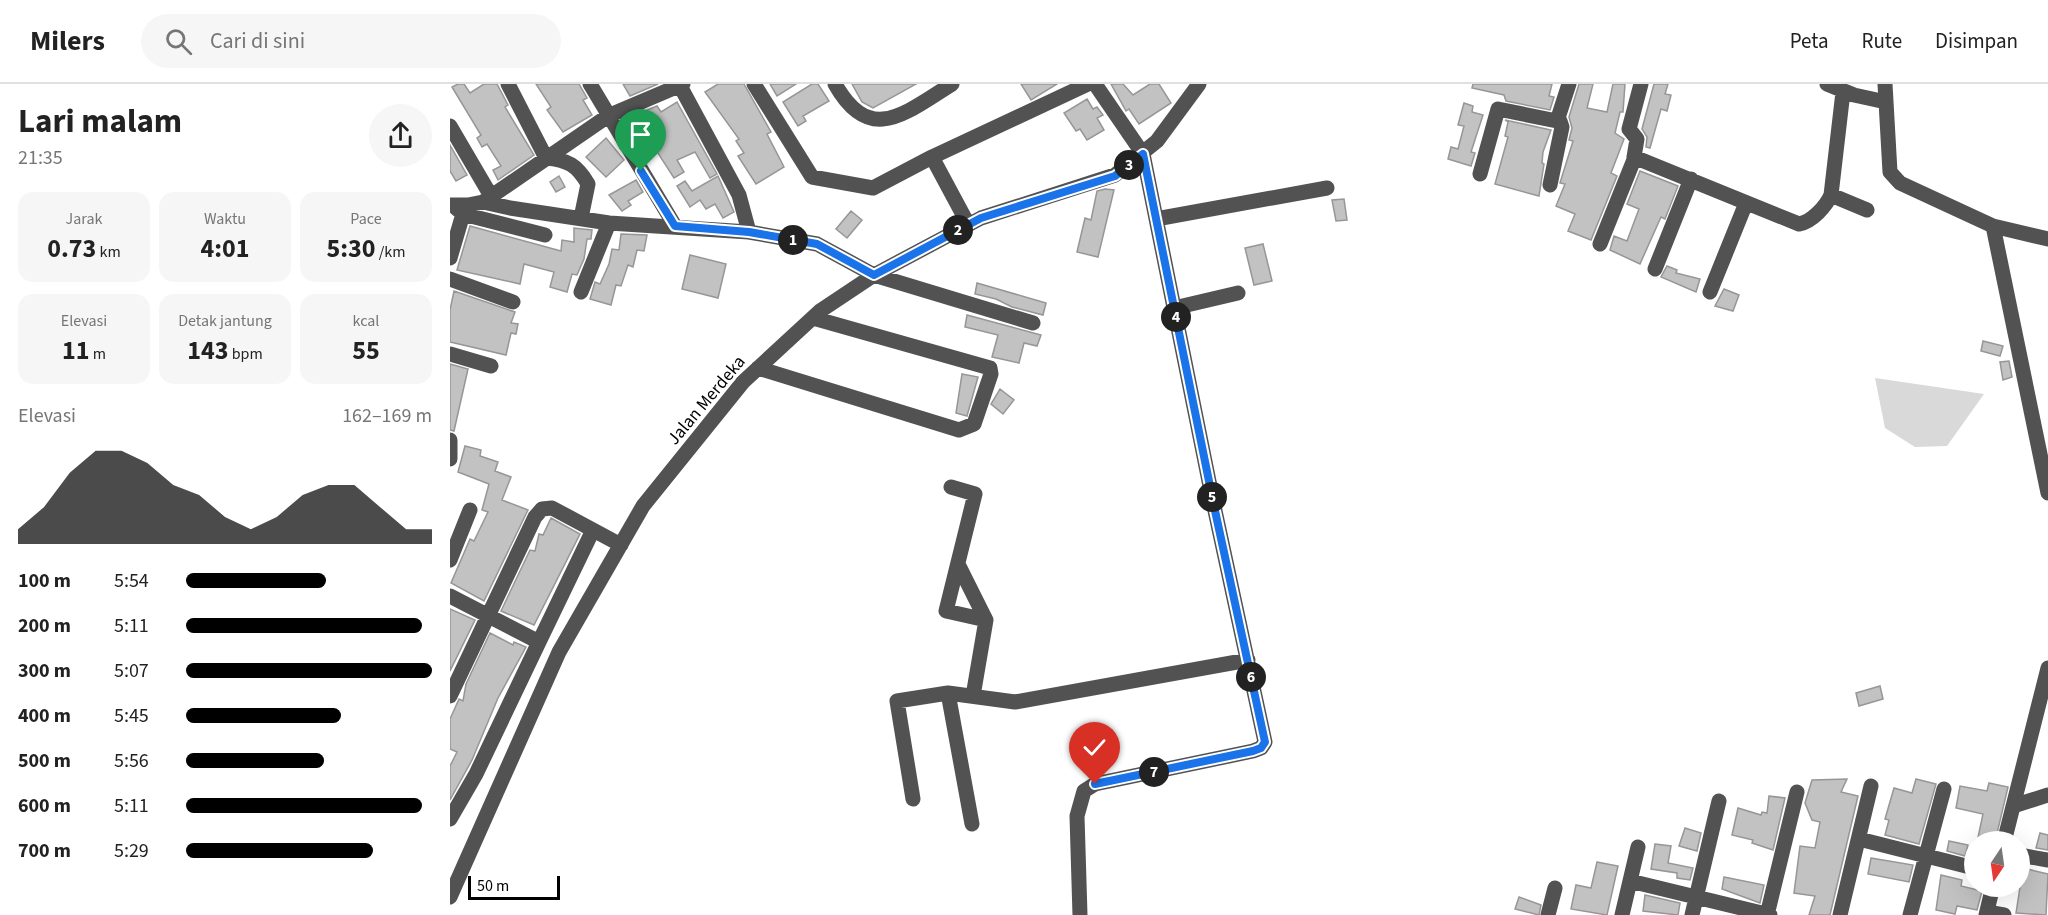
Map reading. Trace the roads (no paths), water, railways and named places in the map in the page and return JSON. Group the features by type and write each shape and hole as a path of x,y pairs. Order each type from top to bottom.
{"street":[{"path":"508,84 546,158"},
{"path":"590,84 675,226"},
{"path":"754,84 812,177 873,188 932,157 1088,84"},
{"path":"835,84 846,103 863,117 878,122 902,113 952,84"},
{"path":"1080,915 1077,816 1084,791 1095,784 1261,748 1265,742 1143,154 1095,84"},
{"name":"Jalan Merdeka","path":"450,897 454,877 559,652 643,507 743,382 813,318 874,275 981,218 1115,176 1143,154 1199,84"},
{"path":"1550,185 1562,127 1560,121 1569,84"},
{"path":"1641,84 1629,131 1636,140 1632,156 1799,224 1807,222 1826,204 1831,195 1843,92"},
{"path":"1827,84 1843,92 1886,102"},
{"path":"1885,84 1890,172 1900,183 1993,226 2048,239"},
{"path":"455,208 487,199 608,116 681,85 740,195 749,232"},
{"path":"1480,174 1498,108 1560,121"},
{"path":"450,126 487,199"},
{"path":"932,157 968,224"},
{"path":"1600,244 1635,157"},
{"path":"546,158 563,160 574,165 588,184 581,218"},
{"path":"1655,268 1691,180"},
{"path":"1156,219 1327,188"},
{"path":"1831,195 1867,210"},
{"path":"487,199 609,223 749,232 817,244 874,275 1033,323"},
{"path":"1710,292 1746,203"},
{"path":"455,208 546,235"},
{"path":"450,258 455,208"},
{"path":"581,292 609,223"},
{"path":"1993,226 2048,493"},
{"path":"450,279 513,302"},
{"path":"1174,308 1238,293"},
{"path":"758,368 959,430 974,423 991,374 990,368 813,318"},
{"path":"450,354 491,366"},
{"path":"450,440 450,459"},
{"path":"951,487 975,494 946,611 986,620"},
{"path":"450,696 487,615 535,517 542,508 552,508 621,545"},
{"path":"450,560 470,510"},
{"path":"450,819 476,774 593,530"},
{"path":"958,564 986,620 973,696"},
{"path":"450,596 539,642"},
{"path":"913,800 897,701 948,693 1015,702 1248,660"},
{"path":"2007,831 2048,668"},
{"path":"948,693 972,824"},
{"path":"1840,915 1871,786"},
{"path":"1910,915 1928,856 1944,789"},
{"path":"1630,881 1768,915 1797,792"},
{"path":"2013,806 2048,795"},
{"path":"1692,915 1719,801"},
{"path":"1859,839 1964,865"},
{"path":"1622,915 1638,847"},
{"path":"2030,857 2048,860"},
{"path":"1548,915 1555,888"},
{"path":"1991,897 1987,913 2004,915"}]}
